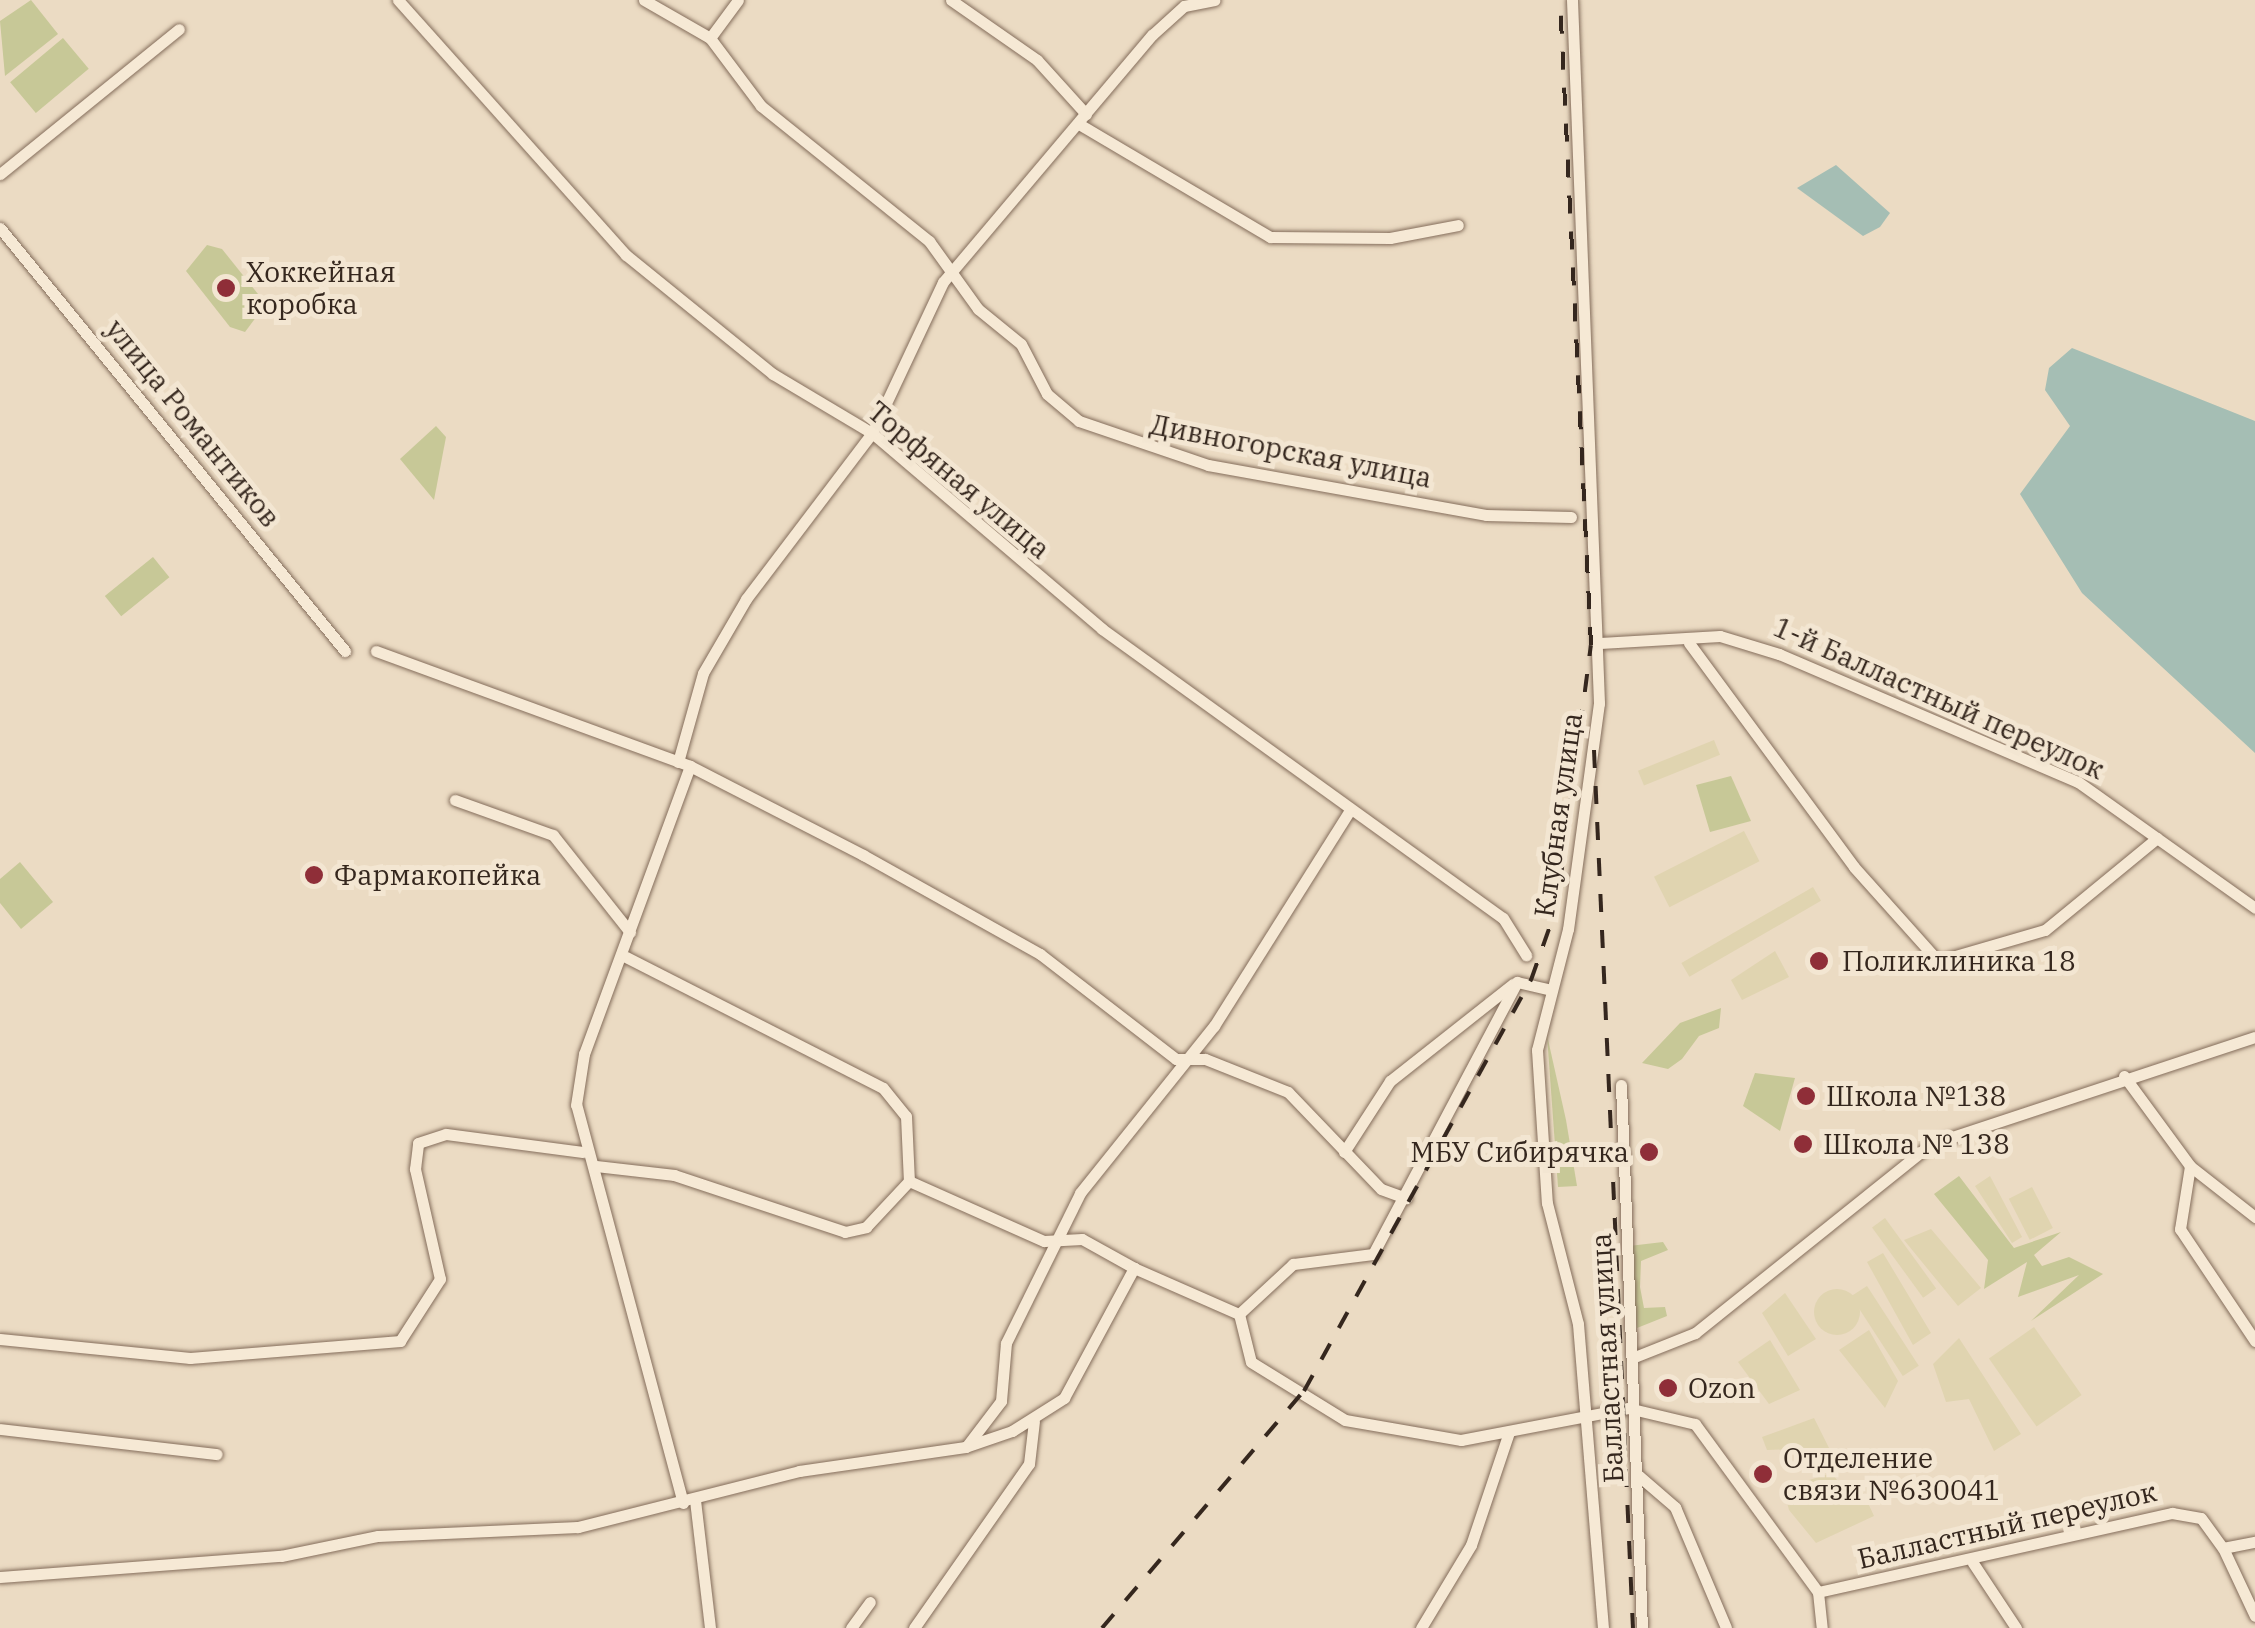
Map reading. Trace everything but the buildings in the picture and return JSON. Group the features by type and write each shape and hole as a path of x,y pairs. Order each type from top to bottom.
{"street":[{"name":"Торфяная улица","path":"398,0 626,255 773,374 872,434 1028,570 1348,813 1503,918 1526,955"},
{"name":"Дивногорская улица","path":"644,0 710,38 761,106 929,241 952,274 1020,344 1059,408 1132,445 1486,515 1571,518"},
{"path":"710,38 738,0"},
{"path":"951,0 969,3 1036,60 1083,119 1270,238 1355,240 1458,225"},
{"name":"Клубная улица","path":"1572,0 1600,643 1588,798 1537,1050 1541,1151 1587,1414 1603,1628"},
{"path":"710,1628 689,1502 596,1166 583,1152 578,1077 626,957 630,932 684,764 703,673 746,599 872,434 911,334 952,274 1184,6 1213,3"},
{"path":"0,174 179,29"},
{"name":"улица Романтиков","path":"0,228 344,651"},
{"name":"1-й Балластный переулок","path":"1600,643 1689,643 1720,636 1779,654 2078,782 2255,908"},
{"path":"1689,643 1854,867 1938,961 2044,930 2157,838"},
{"path":"376,651 684,764 1009,936 1129,1030 1190,1058 1288,1092 1344,1152 1406,1198"},
{"path":"455,800 552,836 630,932"},
{"path":"965,1447 1001,1401 1006,1342 1057,1239 1112,1143 1190,1058 1348,813"},
{"path":"596,1166 674,1175 845,1232 866,1227 909,1181 906,1116 883,1088 626,957"},
{"path":"1517,982 1551,990"},
{"path":"1344,1152 1390,1081 1517,982"},
{"path":"1239,1314 1293,1264 1361,1262 1406,1198 1517,982"},
{"path":"1632,1358 1695,1333 1790,1248 1931,1144 2124,1076 2255,1037"},
{"path":"2124,1076 2190,1166 2255,1217"},
{"name":"Балластная улица","path":"1621,1085 1632,1358 1639,1416 1642,1628"},
{"path":"0,1339 190,1358 400,1340 430,1299 442,1256 414,1169 418,1143 446,1134 583,1152"},
{"path":"2190,1166 2180,1228 2255,1340"},
{"path":"909,1181 1057,1239 1082,1239 1134,1268 1239,1314"},
{"path":"0,1577 281,1556 378,1536 578,1527 689,1502 798,1471 965,1447 1034,1422 1064,1398 1134,1268"},
{"path":"1239,1314 1242,1354 1344,1420 1410,1435 1509,1432 1587,1414 1639,1416 1708,1430 1818,1592 1822,1628"},
{"path":"914,1628 1029,1464 1034,1422"},
{"path":"0,1429 216,1454"},
{"path":"1421,1628 1471,1546 1509,1432"},
{"path":"1639,1476 1675,1507 1726,1628"},
{"name":"Балластный переулок","path":"1818,1592 1973,1563 2184,1512 2211,1527 2223,1548"},
{"path":"2255,1542 2223,1548 2255,1616"},
{"path":"1973,1563 2016,1628"},
{"path":"851,1628 870,1602"}],"shaded area":[{"path":"1836,165 1890,213 1880,227 1863,236 1797,188"},
{"path":"2072,348 2255,421 2255,753 2082,593 2020,494 2070,426 2045,390 2049,368"},
{"path":"1714,740 1720,755 1644,786 1638,771"},
{"path":"1744,831 1759,861 1669,907 1654,877"},
{"path":"1813,887 1821,901 1689,977 1681,963"},
{"path":"1775,951 1789,977 1742,1000 1731,980"},
{"path":"1990,1176 2022,1237 2012,1243 1975,1186"},
{"path":"2032,1187 2053,1228 2030,1240 2009,1199"},
{"path":"1885,1218 1936,1288 1923,1298 1872,1227"},
{"path":"1931,1229 1981,1288 1958,1306 1904,1240"},
{"path":"1883,1253 1931,1333 1913,1345 1867,1262"},
{"path":"1867,1286 1919,1366 1903,1376 1851,1296"},
{"path":"1837,1289 1853,1296 1860,1312 1853,1328 1837,1335 1821,1328 1814,1312 1821,1296"},
{"path":"1785,1293 1816,1339 1788,1356 1762,1313"},
{"path":"2034,1327 2082,1395 2037,1427 1989,1359"},
{"path":"1869,1330 1898,1381 1885,1408 1839,1350"},
{"path":"1959,1338 2021,1434 1994,1451 1969,1399 1946,1402 1933,1364"},
{"path":"1770,1340 1800,1390 1769,1404 1738,1362"},
{"path":"1814,1418 1829,1448 1767,1450 1762,1437"},
{"path":"1832,1473 1849,1497 1862,1490 1874,1516 1816,1543 1789,1510 1783,1488"}],"green space":[{"path":"31,0 58,34 5,76 0,21"},
{"path":"63,38 89,69 36,113 10,82"},
{"name":"Хоккейная коробка","path":"207,245 222,249 266,304 245,332 230,327 186,271"},
{"path":"436,426 446,437 434,500 400,459"},
{"path":"153,557 169,577 121,616 105,596"},
{"path":"1731,776 1751,821 1710,832 1696,785"},
{"path":"20,862 53,902 21,929 0,903 0,879"},
{"path":"1721,1008 1719,1028 1699,1036 1682,1059 1668,1069 1642,1063 1680,1023"},
{"path":"1547,1035 1566,1120 1577,1186 1558,1187"},
{"path":"1755,1073 1795,1078 1780,1131 1743,1106"},
{"path":"1959,1176 2014,1248 2061,1232 2034,1255 2042,1266 2069,1257 2103,1274 2031,1321 2079,1275 2018,1297 2027,1262 1984,1289 1988,1260 1934,1194"},
{"path":"1663,1242 1668,1250 1641,1261 1640,1287 1644,1308 1665,1307 1667,1316 1637,1328 1629,1246"}],"railway":[{"path":"1102,1628 1304,1391 1531,980 1557,906 1591,645 1560,0"},
{"path":"1594,750 1633,1628"}],"place":[{"name":"Хоккейная коробка","path":"226,288"},
{"name":"Фармакопейка","path":"314,875"},
{"name":"Поликлиника 18","path":"1819,961"},
{"name":"Школа №138","path":"1806,1096"},
{"name":"Школа № 138","path":"1803,1144"},
{"name":"МБУ Сибирячка","path":"1649,1152"},
{"name":"Ozon","path":"1668,1388"},
{"name":"Отделение связи №630041","path":"1763,1474"}]}
